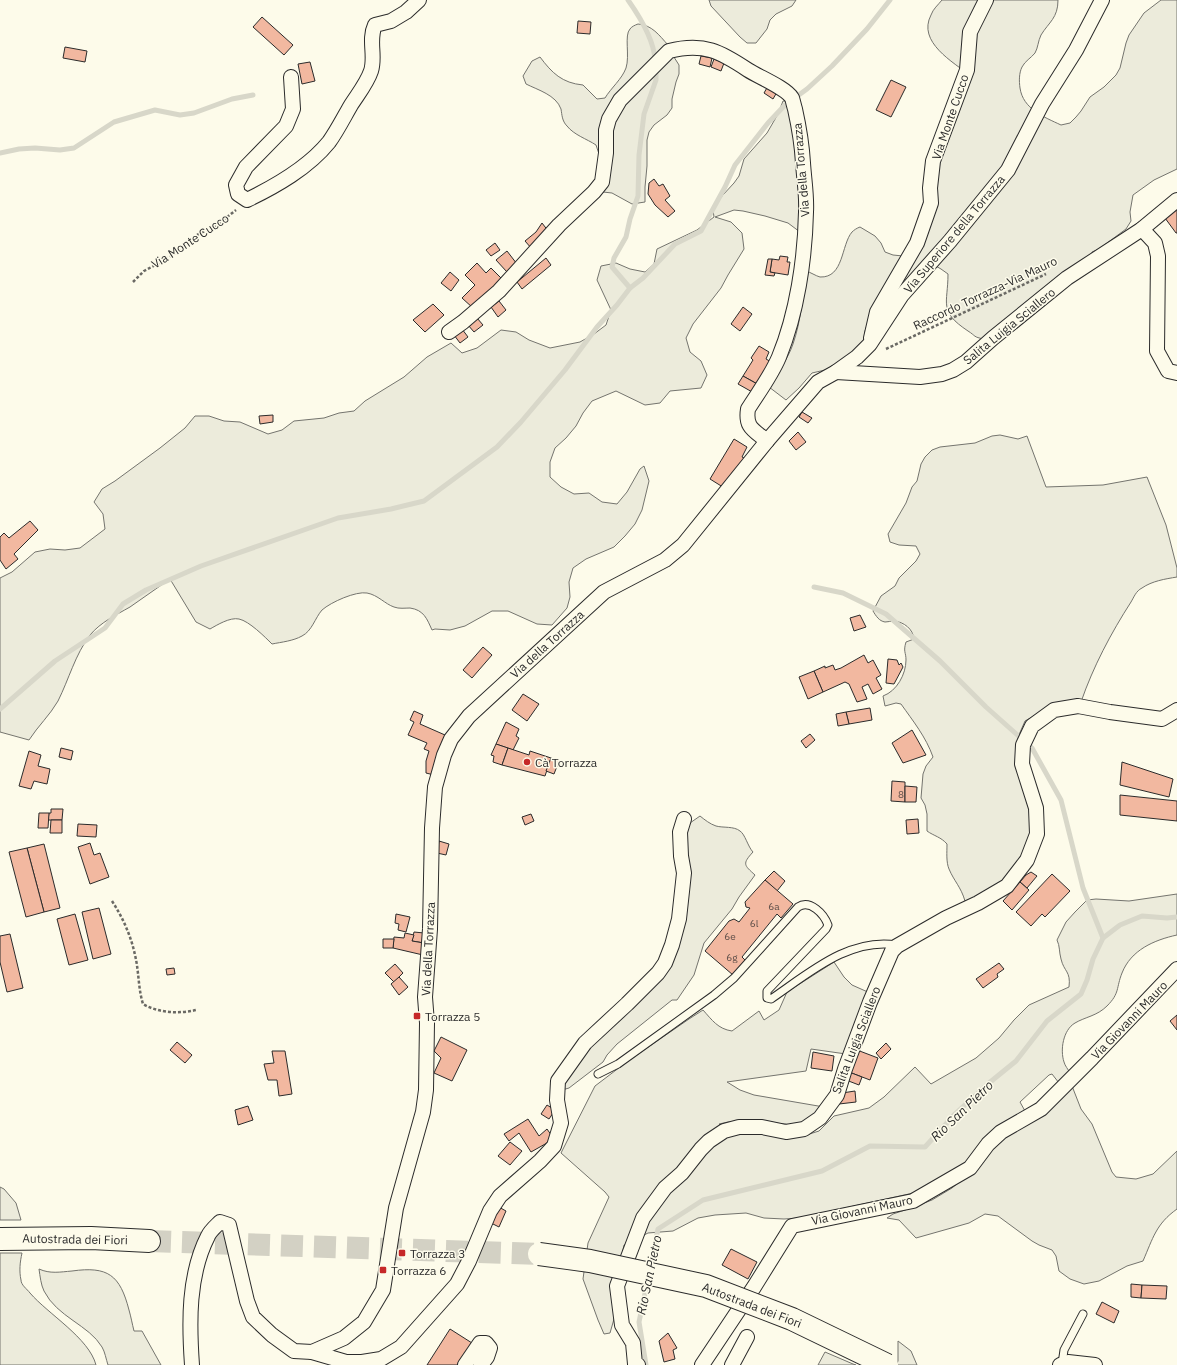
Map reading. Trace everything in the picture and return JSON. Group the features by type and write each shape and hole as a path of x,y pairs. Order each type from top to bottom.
{"highway":[{"name":"Autostrada dei Fiori","path":"7,1238 91,1238 149,1241"},
{"name":"Autostrada dei Fiori","path":"539,1254 590,1261 706,1286 792,1319 887,1365"}],"street":[{"path":"291,77 293,109 286,126 246,168 236,185 238,194 247,200 286,178 315,157 329,141 366,82 371,70 371,40 372,31 375,26 391,21 406,12 419,0"},
{"name":"Via Monte Cucco","path":"870,344 877,312 917,243 931,203 930,188 933,161 967,70 970,32 986,0"},
{"name":"Via Superiore della Torrazza","path":"836,372 857,357 870,344 902,295 950,241 1008,170 1042,104 1076,50 1102,0"},
{"name":"Via della Torrazza","path":"449,332 499,291 559,225 594,192 602,182 609,119 620,100 670,51 685,48 713,50 725,55 758,77 780,87 791,97 798,120 806,211 800,279 788,333 778,359 765,383 748,409 746,419 750,426 767,441"},
{"name":"Salita Luigia Sciallero","path":"836,372 920,377 942,374 953,370 966,362 1067,278 1142,230 1177,200"},
{"path":"1142,230 1155,243 1158,256 1158,351 1168,371 1177,373"},
{"name":"Via della Torrazza","path":"192,1365 190,1329 193,1287 199,1260 208,1235 220,1222 229,1225 247,1301 253,1317 272,1335 294,1352 312,1352 344,1338 364,1322 383,1290 396,1208 423,1112 426,1090 427,1023 425,997 430,929 432,828 435,787 444,755 451,739 469,716 604,592 666,560 683,545 767,441 818,382 836,372"},
{"name":"Salita Luigia Sciallero","path":"638,1365 635,1364 633,1343 622,1325 617,1286 644,1218 651,1206 665,1188 682,1173 701,1149 709,1141 724,1131 739,1127 762,1127 786,1132 804,1129 820,1118 837,1095 870,1002 888,957 892,951 946,918 978,903 1008,886 1028,860 1037,834 1036,808 1022,764 1023,745 1032,726 1054,710 1078,706 1162,719 1177,710"},
{"path":"312,1352 346,1362 360,1364 381,1359 401,1347 457,1284 469,1261 490,1211 500,1196 540,1161 554,1146 561,1123 557,1100 558,1081 585,1043 627,1004 658,973 665,963 672,945 679,919 684,873 681,856 680,832 684,819"},
{"name":"Via Giovanni Mauro","path":"702,1365 754,1287 792,1226 913,1201 970,1168 988,1144 1001,1132 1042,1108 1177,969"},
{"path":"732,1365 747,1337"},
{"path":"465,1365 480,1343 486,1343 490,1348 487,1357 480,1365"},
{"path":"1061,1365 1068,1362 1095,1365"}],"lane":[{"path":"598,1074 618,1064 714,995 734,978 802,904 808,904 819,912 826,919 828,925 767,991 768,999 771,999 828,960 849,951 886,943 898,946"},
{"path":"1061,1365 1064,1350 1083,1314"}],"path":[{"name":"Via Monte Cucco","path":"133,282 144,270 179,251 197,235 217,224 247,200"},
{"name":"Raccordo Torrazza-Via Mauro","path":"886,349 1050,273"},
{"path":"112,901 125,924 136,956 143,1004 155,1010 180,1012 196,1010"}],"shaded area":[{"path":"709,0 796,0 792,6 776,14 770,20 767,29 756,43 747,43 711,6"},
{"path":"942,0 1058,0 1055,16 1041,35 1035,53 1022,67 1019,80 1025,102 1041,115 1061,125 1070,123 1081,111 1090,97 1104,87 1116,75 1120,68 1129,35 1144,13 1161,0 1177,0 1177,169 1154,180 1133,195 1130,212 1131,221 1126,229 1099,249 1092,252 1092,258 984,339 978,338 952,318 948,312 946,300 948,274 934,265 894,295 938,166 971,76 939,50 929,34 928,25 931,15"},
{"path":"638,24 651,28 668,45 626,90 599,154 596,145 573,132 565,124 559,104 551,97 526,84 523,76 532,61 540,57 558,76 569,82 583,85 597,99 605,98 622,76 626,68 628,32 634,25"},
{"path":"672,54 679,65 679,74 672,99 672,108 667,115 654,125 649,132 647,140 645,202 632,204 612,193 603,192 610,131 623,102"},
{"path":"783,101 788,101 798,163 800,232 788,223 743,211 734,210 715,217 731,222 742,233 744,249 721,288 693,324 686,338 690,352 701,361 707,375 701,388 670,391 660,403 645,405 616,391 592,401 576,426 555,448 550,462 550,477 561,487 574,494 589,493 602,502 617,504 627,492 640,469 644,466 649,481 642,510 635,524 625,536 614,547 586,559 573,568 569,582 570,597 567,608 552,625 537,624 508,611 492,611 465,626 450,630 432,630 427,619 419,611 410,608 396,608 375,596 362,593 344,598 326,607 322,610 308,631 299,638 272,644 243,620 228,620 210,629 196,622 170,579 94,630 76,659 58,701 29,740 0,732 0,578 12,572 35,552 50,549 65,550 80,548 105,529 103,514 94,502 102,489 160,448 185,428 195,416 209,416 224,421 240,422 268,434 282,430 294,421 324,418 339,413 354,411 365,401 404,377 427,357 451,343 462,353 477,348 501,330 516,332 529,340 550,348 580,342 606,325 611,310 597,280 601,266 616,263 630,269 645,272 654,264 657,249 697,230 714,217 713,210 722,196 739,176 744,159 767,133 778,114"},
{"path":"860,227 875,236 881,243 885,252 903,256 870,316 865,331 864,340 859,347 850,356 825,370 812,373 786,400 769,387 791,350 796,335 803,299 806,271 820,277 828,276 834,272 841,260 848,238 853,231"},
{"path":"1000,435 1018,439 1027,436 1046,487 1103,485 1147,477 1166,525 1177,568 1177,577 1150,584 1137,592 1103,650 1081,702 1048,708 1025,721 1018,737 1017,748 1032,806 1032,841 1009,878 987,894 965,901 962,892 948,866 947,844 927,831 927,814 925,805 921,798 923,774 926,766 933,757 919,729 901,704 896,703 885,706 883,696 888,694 900,681 906,665 905,645 906,642 914,639 913,635 910,629 904,624 894,621 881,621 873,611 881,596 895,586 899,578 916,561 920,554 916,546 899,545 890,542 888,534 906,503 912,487 917,481 921,464 925,457 932,450 940,447 975,443 992,436"},
{"path":"700,816 714,825 719,827 735,828 742,833 753,852 747,859 746,864 748,869 755,875 732,909 704,943 694,975 677,1000 672,1000 617,1044 603,1062 569,1088 562,1090 563,1083 591,1044 666,969 684,839 690,823"},
{"path":"1177,894 1177,935 1152,943 1137,952 1126,965 1120,978 1116,994 1107,1006 1099,1012 1075,1023 1065,1035 1062,1052 1064,1063 1070,1073 1059,1083 1052,1074 1049,1075 1020,1102 1025,1111 958,1172 918,1192 799,1218 764,1218 746,1213 715,1215 698,1218 673,1231 648,1233 624,1245 613,1297 614,1319 610,1333 604,1334 583,1279 588,1243 609,1197 561,1153 595,1086 628,1061 703,1010 712,1021 727,1030 732,1031 759,1011 764,1020 779,1010 787,992 834,962 844,977 852,985 870,993 846,1054 811,1049 806,1071 727,1082 740,1090 754,1095 824,1107 808,1121 793,1125 756,1121 728,1122 719,1124 730,1134 744,1130 803,1136 819,1131 834,1116 869,1108 884,1097 915,1067 931,1084 976,1058 999,1038 1029,1005 1069,987 1069,978 1062,963 1057,940 1066,922 1087,900 1096,899 1129,901"},
{"path":"1072,1086 1081,1109 1092,1124 1112,1172 1116,1177 1136,1179 1153,1174 1177,1151 1177,1209 1164,1220 1156,1232 1143,1261 1127,1266 1099,1281 1084,1284 1070,1279 1059,1271 1056,1256 1052,1250 1032,1241 998,1216 985,1214 969,1223 916,1238 899,1220 887,1218 893,1214 932,1200 952,1188 965,1177 992,1146"},
{"path":"0,1187 4,1189 16,1203 21,1220 0,1220"},
{"path":"0,1253 22,1253 20,1263 21,1282 38,1301 77,1336 92,1355 96,1365 0,1365"},
{"path":"39,1269 47,1272 95,1270 111,1276 117,1281 121,1288 130,1313 134,1331 142,1331 161,1365 108,1365 103,1349 96,1339 57,1308 50,1300 43,1289"},
{"path":"898,1341 911,1351 917,1365 896,1365 898,1361"},
{"path":"825,1352 853,1364 856,1365 818,1365"}],"building":[{"path":"262,17 293,45 284,55 253,27"},
{"path":"578,21 591,22 590,34 577,33"},
{"path":"65,47 87,51 85,62 63,58"},
{"path":"701,56 712,58 710,67 699,64"},
{"path":"714,59 724,63 721,71 711,67"},
{"path":"310,62 315,81 302,84 298,64"},
{"path":"891,80 906,87 891,117 876,110"},
{"path":"768,86 777,92 773,99 764,93"},
{"path":"654,179 659,186 663,184 670,196 665,200 675,211 668,217 655,205 648,194 649,183"},
{"path":"1177,208 1177,233 1176,233 1165,218"},
{"path":"542,223 549,232 532,249 525,241 536,232"},
{"path":"495,243 500,250 491,256 486,250"},
{"path":"507,251 517,264 507,272 496,260"},
{"path":"780,256 788,257 787,262 790,262 788,275 770,272 772,259 779,260"},
{"path":"546,258 551,265 522,289 517,282"},
{"path":"768,259 772,259 770,272 775,273 774,276 765,275"},
{"path":"477,263 486,273 491,268 502,279 473,308 462,298 475,285 465,275"},
{"path":"450,272 459,280 451,291 441,283"},
{"path":"499,301 506,310 498,317 491,307"},
{"path":"433,304 444,315 425,332 413,320"},
{"path":"743,307 752,314 740,331 731,324"},
{"path":"477,318 483,325 474,332 468,325"},
{"path":"462,329 468,337 460,343 454,335"},
{"path":"759,346 769,352 766,359 773,363 761,386 743,376 753,360 751,358"},
{"path":"743,376 759,385 754,393 738,384"},
{"path":"802,412 812,418 808,423 799,417"},
{"path":"273,415 273,422 260,424 259,416"},
{"path":"798,432 806,442 796,450 789,441"},
{"path":"734,439 747,447 742,457 746,459 726,489 710,479"},
{"path":"30,521 38,530 14,554 18,559 6,569 0,560 0,537 4,533 9,538"},
{"path":"860,615 866,627 854,631 850,618"},
{"path":"483,647 492,655 472,678 463,670"},
{"path":"864,655 868,663 873,660 881,675 876,678 882,689 873,694 868,684 862,687 867,699 857,702 849,684 845,682 823,692 814,671 825,666 825,668 833,665 835,670"},
{"path":"888,659 897,660 899,665 901,663 903,667 894,684 886,683"},
{"path":"814,671 823,692 808,699 799,677"},
{"path":"523,694 539,704 527,721 512,710"},
{"path":"870,708 872,720 849,724 846,712"},
{"path":"414,711 423,715 420,724 445,735 434,775 426,773 426,761 429,751 424,749 427,743 408,735 414,722 410,720"},
{"path":"846,712 849,724 838,726 836,714"},
{"path":"506,722 519,729 516,736 519,738 513,750 496,744"},
{"path":"912,730 926,755 903,763 892,743"},
{"path":"810,734 815,740 806,748 801,741"},
{"path":"496,744 508,748 502,765 493,762 494,756 491,755"},
{"path":"61,748 73,751 71,760 59,757"},
{"name":"Cà Torrazza","path":"508,748 529,755 530,751 551,758 545,776 502,765"},
{"path":"29,751 41,755 38,766 50,769 47,784 34,781 31,789 19,786"},
{"path":"551,758 559,761 554,774 546,771"},
{"path":"1122,762 1173,779 1169,797 1120,785"},
{"path":"892,781 905,782 905,802 891,801"},
{"path":"905,786 917,787 916,802 905,802"},
{"path":"1120,795 1177,801 1177,821 1120,815"},
{"path":"51,809 63,809 62,820 48,820"},
{"path":"39,813 49,813 48,828 38,828"},
{"path":"531,814 534,821 525,825 522,817"},
{"path":"918,819 919,833 907,834 906,820"},
{"path":"51,820 62,820 62,833 50,833"},
{"path":"78,824 97,825 96,837 77,836"},
{"path":"439,841 449,844 446,855 437,853"},
{"path":"90,843 94,855 100,853 109,877 90,884 78,847"},
{"path":"44,844 60,908 44,912 27,848"},
{"path":"27,848 44,912 26,917 9,852"},
{"path":"774,871 785,881 777,891 765,880"},
{"path":"1031,872 1037,876 1027,888 1020,882"},
{"path":"1052,874 1070,891 1045,917 1042,914 1031,926 1016,912"},
{"path":"765,880 793,904 781,918 777,914 742,957 746,961 733,975 705,951 729,921 734,919 739,922 750,908 746,907 745,902"},
{"path":"1020,882 1029,890 1012,910 1003,901"},
{"path":"99,908 111,954 93,959 82,912"},
{"path":"75,914 88,960 69,965 57,919"},
{"path":"396,914 410,917 406,932 398,930 399,924 395,923"},
{"path":"414,932 424,933 424,943 412,941"},
{"path":"405,933 414,935 412,941 424,943 423,955 393,948 394,937 404,938"},
{"path":"10,934 23,988 7,992 0,962 0,936"},
{"path":"383,939 394,939 393,948 383,948"},
{"path":"999,963 1004,969 997,974 998,977 983,988 976,979"},
{"path":"395,964 403,973 394,982 385,973"},
{"path":"174,968 175,974 167,975 166,969"},
{"path":"399,977 408,987 399,995 391,984"},
{"path":"1177,1015 1177,1030 1170,1021"},
{"path":"441,1037 467,1050 452,1081 434,1073 441,1058 434,1051"},
{"path":"177,1042 192,1055 185,1063 170,1050"},
{"path":"886,1043 891,1049 881,1059 876,1053"},
{"path":"857,1050 878,1058 870,1080 849,1072"},
{"path":"272,1051 285,1051 292,1094 279,1096 277,1080 268,1080 264,1064 274,1063"},
{"path":"813,1052 834,1056 832,1071 811,1068"},
{"path":"849,1072 862,1077 859,1085 846,1080"},
{"path":"855,1091 856,1102 839,1104 842,1093"},
{"path":"547,1105 555,1110 549,1119 541,1114"},
{"path":"248,1106 253,1120 238,1125 235,1110"},
{"path":"528,1119 539,1136 547,1129 554,1139 531,1152 519,1133 509,1141 504,1134"},
{"path":"510,1142 522,1151 510,1165 498,1156"},
{"path":"497,1206 506,1211 499,1227 489,1222"},
{"path":"731,1249 757,1262 748,1279 722,1265"},
{"path":"1131,1284 1142,1285 1141,1298 1131,1297"},
{"path":"1142,1285 1167,1286 1166,1299 1141,1298"},
{"path":"1102,1302 1119,1311 1114,1323 1096,1314"},
{"path":"450,1329 472,1343 458,1365 427,1365"},
{"path":"668,1333 677,1348 673,1350 675,1359 664,1362 659,1341"}],"waterway":[{"path":"628,0 642,21 649,36 655,60"},
{"path":"0,709 55,661 105,628 123,604 146,590 201,566 338,518 391,509 424,501 497,447 521,422 565,370 597,327 630,288 643,278 675,244 701,231 735,165 768,123 785,105 807,89 832,66 867,29 890,0"},
{"path":"630,288 612,267 614,258 626,237 630,219 638,196 639,155 644,114 656,80 656,68"},
{"path":"0,153 19,149 35,148 60,150 74,148 114,122 155,110 180,115 194,113 232,99 253,95"},
{"path":"814,587 843,593 886,614 940,661 986,707 1032,748 1061,800 1083,888 1103,938"},
{"name":"Rio San Pietro","path":"650,1269 658,1229 703,1200 822,1171 870,1146 925,1147 955,1114 1016,1061 1047,1021 1081,994 1093,959 1103,938 1120,925 1142,916 1167,918 1177,917"},
{"name":"Rio San Pietro","path":"646,1365 639,1322 648,1279"}],"tunnel":[{"path":"149,1241 539,1254"}],"place":[{"name":"Cà Torrazza","path":"527,762"},
{"name":"Torrazza 5","path":"417,1016"},
{"name":"Torrazza 3","path":"402,1253"},
{"name":"Torrazza 6","path":"383,1270"}]}
